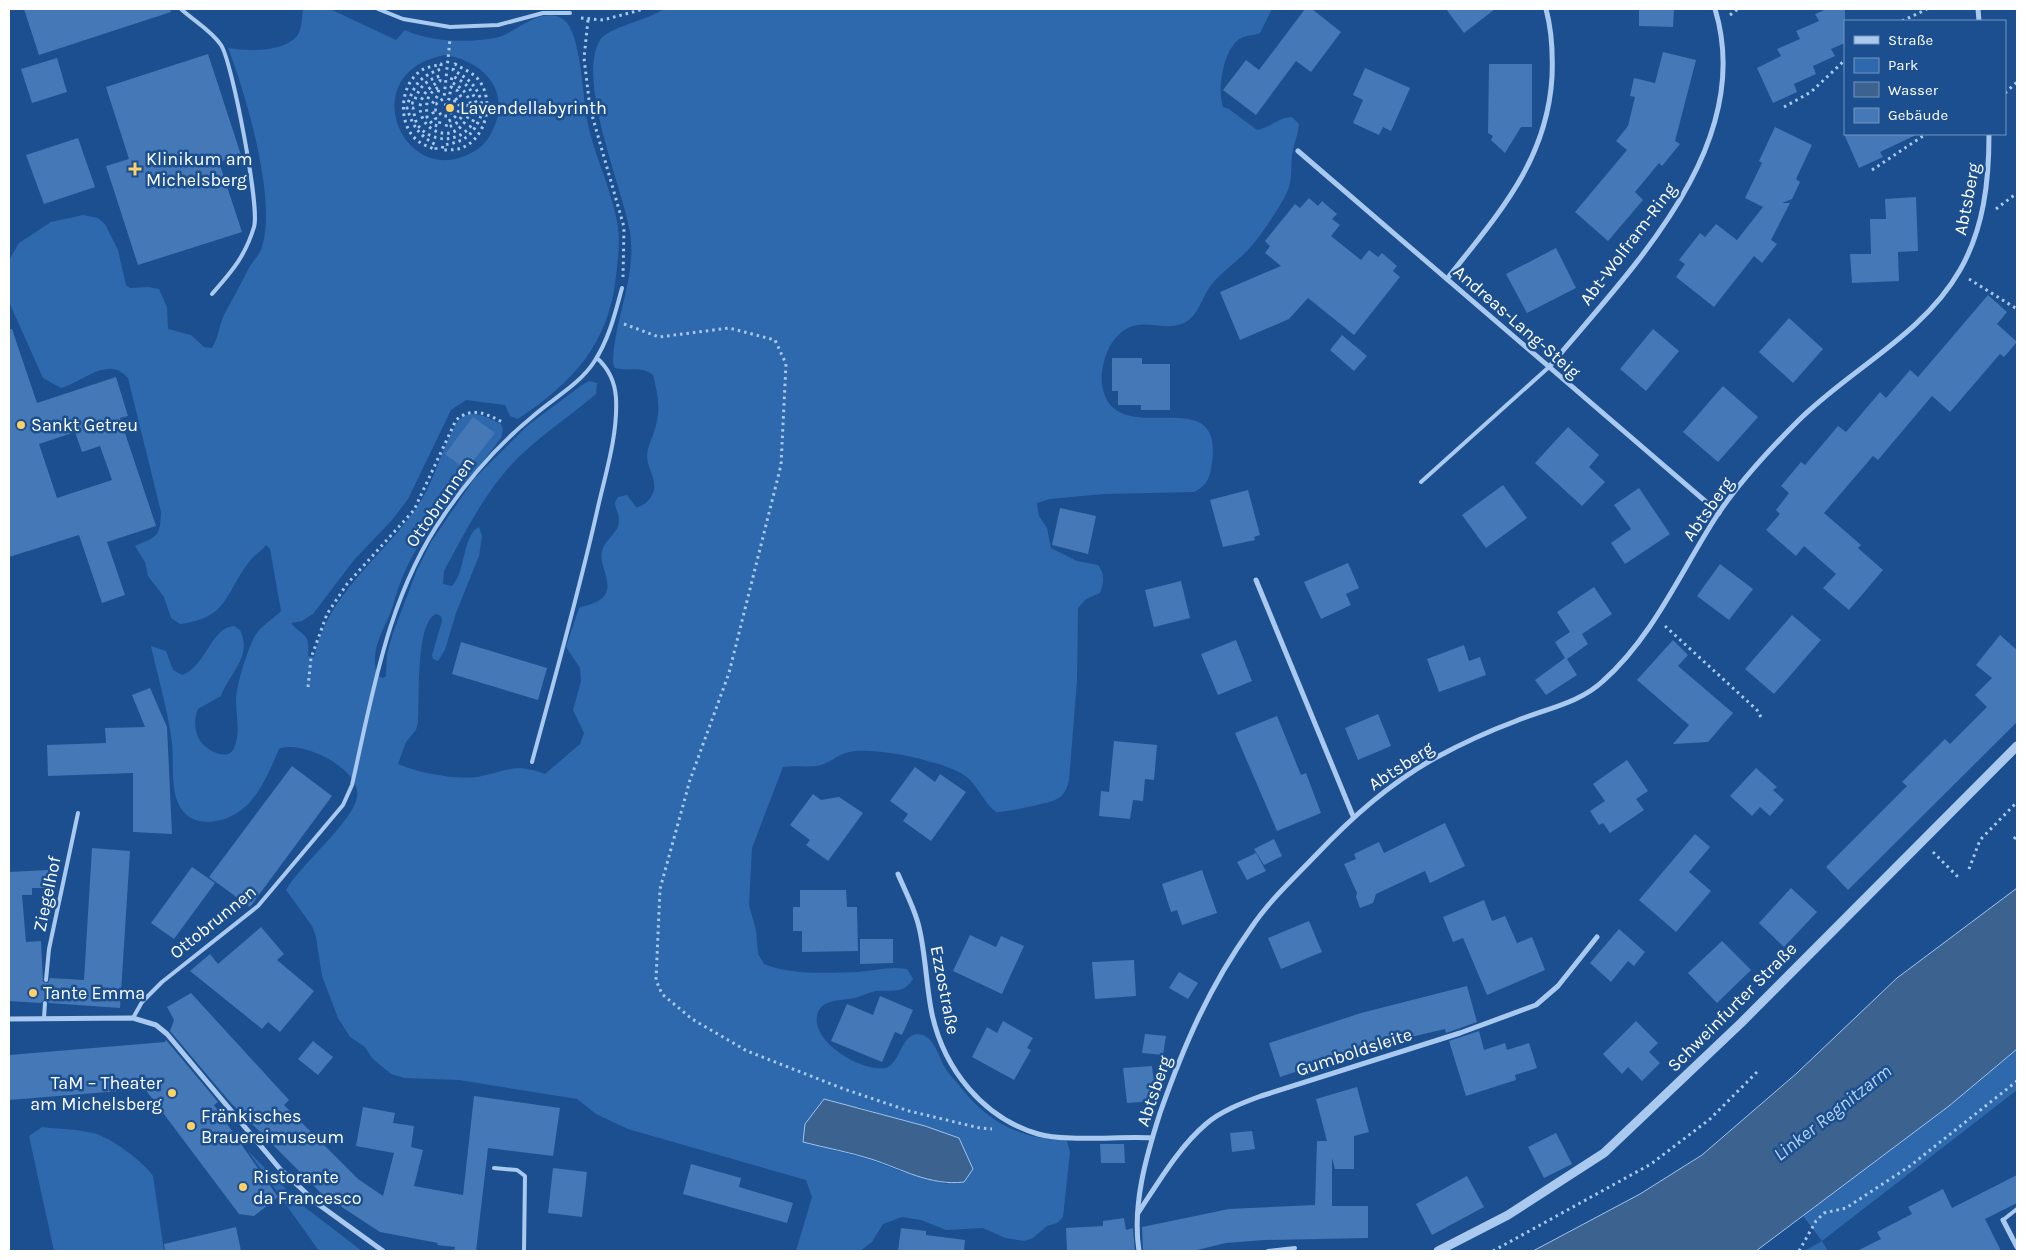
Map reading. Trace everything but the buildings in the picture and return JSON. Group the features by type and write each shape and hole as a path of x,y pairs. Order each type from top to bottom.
{"street":[{"path":"1446,278 1505,205 1534,156 1546,123 1551,91 1551,32 1546,9"},
{"name":"Abt-Wolfram-Ring","path":"1549,367 1623,279 1677,206 1695,174 1720,105 1723,64 1719,24 1715,9"},
{"name":"Abtsberg","path":"1139,1251 1137,1216 1152,1138 1188,1036 1216,983 1252,926 1279,894 1352,816 1391,785 1438,757 1512,722 1582,697 1602,682 1625,658 1655,617 1719,513 1776,443 1802,417 1905,334 1933,306 1959,273 1974,243 1980,222 1989,170 1989,135"},
{"name":"Andreas-Lang-Steig","path":"1298,152 1719,513"},
{"name":"Abtsberg","path":"1256,580 1352,816"},
{"name":"Schweinfurter Straße","path":"1438,1251 1508,1215 1604,1153 1741,1023 2017,746"},
{"name":"Ezzostraße","path":"898,874 919,926 932,1013 940,1040 952,1066 967,1088 987,1107 1012,1124 1039,1135 1152,1138"},
{"name":"Gumboldsleite","path":"1137,1216 1188,1142 1207,1123 1238,1105 1260,1096 1460,1033 1536,1005 1558,986 1598,937"},
{"path":"9,1019 133,1018 156,1025 167,1034 280,1168 318,1204 383,1251"},
{"path":"2003,1220 2017,1247"}],"lane":[{"path":"182,9 222,46 238,109 254,190 255,225 242,259 212,294"},
{"path":"378,9 403,19 450,27 487,26 542,13 570,13"},
{"name":"Ottobrunnen","path":"133,1018 142,1002 162,982 258,906 343,805 352,785 385,643 416,558 444,514 473,475 500,446 577,381 597,358 609,336 622,288"},
{"path":"532,762 590,544 614,430 616,406 614,384 608,370 597,358"},
{"path":"1421,482 1549,367"},
{"name":"Ziegelhof","path":"46,980 50,949 78,813"},
{"path":"44,1018 45,1003"},
{"path":"494,1168 517,1170 525,1176 524,1251"},
{"path":"2003,1220 2017,1209"},
{"path":"1268,1251 1295,1248"}],"path":[{"path":"622,288 624,227 590,108 584,58 588,20 603,20 644,9"},
{"path":"1904,20 1928,9"},
{"path":"445,106 449,99 451,87 458,91 465,105 471,106 462,88 451,82 452,76 466,83 474,95 477,106 482,106 480,95 470,80 453,70 454,64 476,76 486,94 488,110 479,134 459,149 442,150 443,146 458,143 475,131 482,113 476,112 470,128 455,138 440,140 426,132 417,123 413,108 407,108 412,126 422,137 436,145 436,150 418,142 407,128 402,105 407,87 422,70 441,64 440,69 425,75 412,89 408,103 414,103 417,94 428,80 440,76 440,81 431,86 422,95 420,106 421,119 430,129 442,133 455,132 465,125 470,112 464,111 454,126 446,127 447,122 454,119 458,114 459,104 455,97 454,109 448,116 442,116 436,110 432,110 435,118 440,121 440,126 433,125 427,117 427,98 432,91 439,87 438,95 432,104 436,104 444,98 450,27"},
{"path":"1784,107 1811,92 1844,61"},
{"path":"2006,92 2017,82"},
{"path":"1872,170 1924,135"},
{"path":"1975,283 2017,309"},
{"path":"614,319 659,337 728,328 756,335 775,340 786,364 781,465 730,673 690,780 660,889 656,980 662,994 692,1019 747,1051 844,1089 909,1111 980,1128 995,1129 1012,1124"},
{"path":"308,687 311,658 327,614 347,584 414,510 456,420 467,413 481,412 518,431"},
{"path":"1655,617 1757,710 1762,719"},
{"path":"1969,869 1980,840 2017,802"},
{"path":"2014,838 2017,835"},
{"path":"1922,841 1959,878"},
{"path":"1493,1251 1651,1164 1710,1119 1757,1072"},
{"path":"1799,1251 1816,1221 1824,1213 1846,1208 1910,1166 2017,1081"}],"green space":[{"path":"303,9 330,9 396,40 405,30 438,39 484,40 503,35 546,16 555,16 564,20 574,37 589,128 618,227 617,270 612,300 605,322 585,359 556,391 518,419 510,416 505,405 466,400 451,410 408,499 392,520 354,560 313,614 302,621 291,623 307,639 308,656 314,657 321,634 343,595 403,526 417,507 458,421 463,417 473,414 484,416 501,424 503,430 501,438 434,522 411,558 375,652 378,676 383,678 386,676 387,654 393,633 417,570 431,542 474,479 527,426 582,385 589,381 597,383 596,394 531,446 501,477 474,516 444,571 443,584 452,586 460,572 470,538 479,527 482,536 479,556 456,613 445,650 438,661 433,659 432,655 442,621 441,616 436,614 429,620 425,632 420,664 418,722 416,730 406,742 398,764 428,773 462,778 519,768 545,774 580,744 584,733 573,710 581,681 580,668 566,647 579,608 598,601 607,590 602,551 617,529 619,516 615,502 618,497 627,495 636,507 641,506 650,498 654,488 647,455 658,412 657,393 653,375 639,369 615,368 613,363 617,330 628,282 631,249 630,232 603,134 593,80 594,58 600,40 604,36 664,9 1272,9 1260,33 1240,38 1228,53 1221,81 1221,100 1223,107 1229,109 1257,130 1287,117 1292,117 1299,124 1292,155 1290,182 1286,193 1256,240 1212,284 1197,311 1189,320 1175,326 1140,325 1123,331 1108,349 1102,373 1102,384 1110,404 1125,414 1144,418 1185,419 1201,424 1211,437 1212,462 1207,480 1194,492 1104,494 1050,499 1037,503 1039,516 1047,528 1051,548 1077,561 1098,565 1103,579 1100,593 1086,599 1078,608 1077,681 1069,780 1065,791 1053,801 996,812 969,779 954,770 908,756 874,751 849,752 821,765 783,767 752,848 749,905 756,930 758,954 764,964 798,972 834,973 901,968 907,969 913,979 902,989 876,991 855,998 832,1001 822,1006 817,1016 818,1026 822,1036 830,1045 852,1060 875,1068 885,1068 891,1065 910,1037 923,1035 933,1044 950,1075 969,1098 993,1118 1019,1132 1067,1141 1070,1152 1063,1217 1057,1223 1047,1226 1033,1238 1024,1241 1005,1238 983,1228 946,1230 921,1220 902,1217 883,1224 872,1242 860,1251 796,1251 812,1197 806,1180 628,1129 596,1114 577,1099 459,1080 404,1078 391,1074 372,1058 365,1047 350,1037 338,1018 322,976 316,937 312,926 286,890 302,868 346,819 353,807 357,797 356,786 350,776 340,767 315,752 289,747 279,749 258,792 242,809 232,816 221,820 203,822 188,816 180,807 175,792 170,731 151,646 166,651 173,670 182,675 190,671 197,664 214,640 226,628 234,626 240,630 244,648 242,657 221,696 198,709 195,720 197,735 201,743 210,750 220,754 230,753 237,738 236,700 240,676 246,657 256,634 281,611 270,549 266,545 251,560 223,603 208,616 196,621 180,624 171,618 164,597 148,576 145,562 135,546 156,535 160,527 161,512 128,378 112,369 104,369 61,388 43,378 9,302 9,260 19,243 51,222 83,215 98,218 105,224 118,250 126,285 130,288 149,287 159,289 167,307 168,329 191,335 204,347 212,348 225,313 250,266 261,250 266,227 263,176 257,147 251,119 228,48 264,50 291,42 299,33","holes":["445,55 474,65 484,73 492,83 497,95 499,108 496,122 487,141 481,147 462,157 439,160 420,153 405,139 396,121 395,100 402,81 418,65","858,1107 959,1138 947,1184 900,1171 872,1160 803,1142"]},
{"path":"2017,1049 2017,1090 1822,1241 1803,1216 1949,1106"},
{"path":"42,1127 100,1135 126,1150 148,1170 153,1176 164,1251 54,1251 29,1136"},
{"path":"247,1150 302,1205 362,1251 319,1251"},
{"path":"1822,1241 1828,1251 1804,1251"}],"water":[{"name":"Linker Regnitzarm","path":"2017,888 2017,1049 1949,1106 1756,1251 1533,1251 1640,1194 1702,1155 1797,1073 1897,978"},
{"path":"824,1099 925,1126 959,1138 973,1169 964,1182 939,1182 863,1157 803,1142 805,1124"}],"place":[{"name":"Lavendellabyrinth","path":"450,108"},
{"name":"Klinikum am Michelsberg","path":"135,169"},
{"name":"Sankt Getreu","path":"21,425"},
{"name":"Tante Emma","path":"33,993"},
{"name":"TaM – Theater am Michelsberg","path":"172,1093"},
{"name":"Fränkisches Brauereimuseum","path":"191,1126"},
{"name":"Ristorante da Francesco","path":"243,1187"}]}
